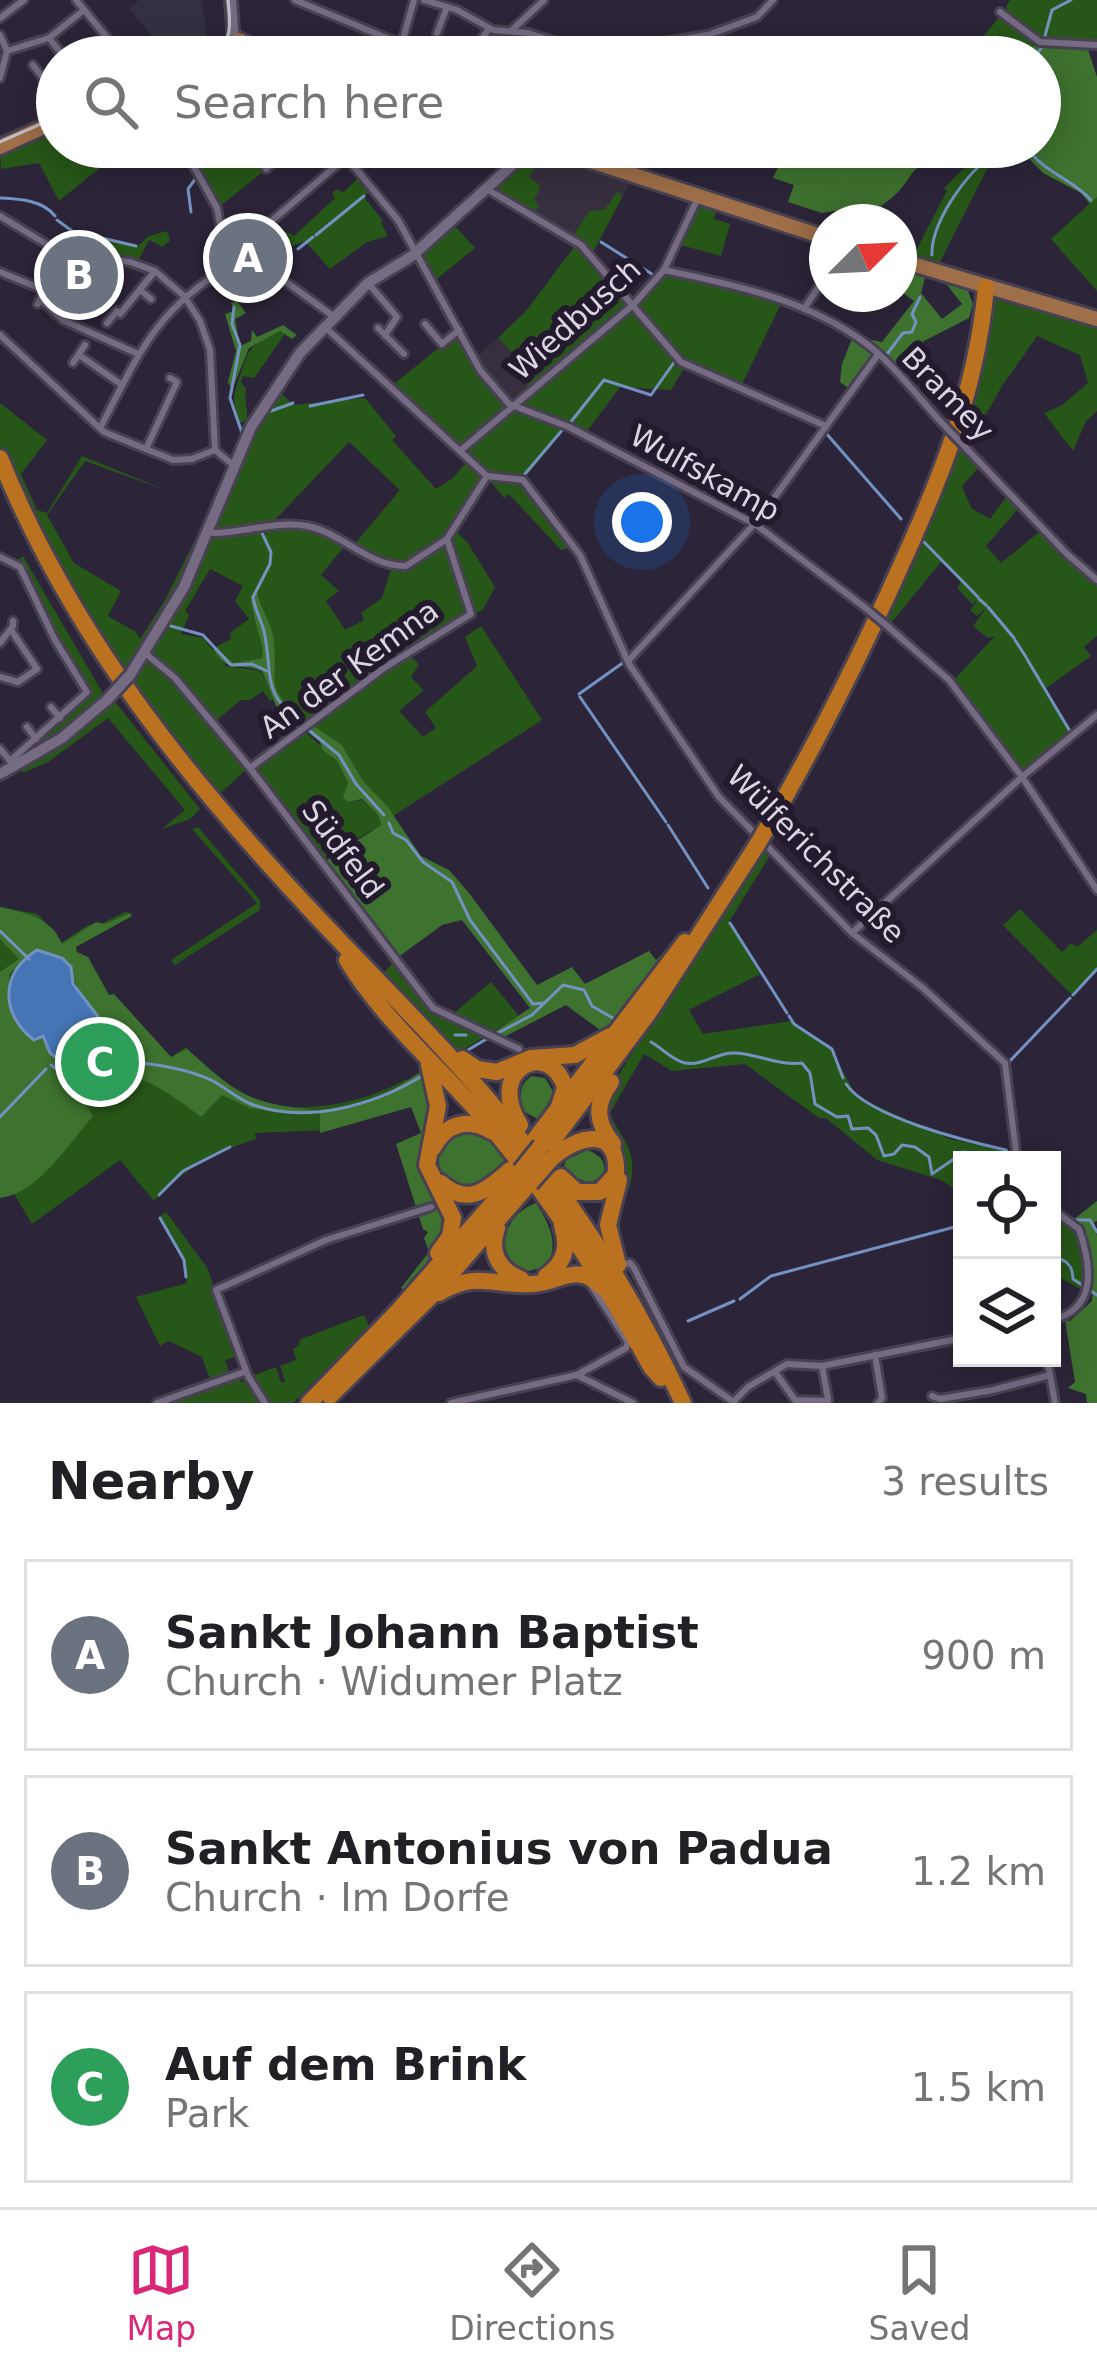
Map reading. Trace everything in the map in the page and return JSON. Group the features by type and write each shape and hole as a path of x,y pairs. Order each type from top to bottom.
{"highway":[{"path":"659,1353 608,1226 620,1158 598,1116 602,1096 758,837 863,647 945,464 967,398 984,289"},
{"path":"0,458 69,601 134,702 223,813 481,1090 545,1170 614,1272 683,1403"},
{"path":"0,479 68,615 123,701 208,809 474,1096 520,1152 600,1267 673,1403"},
{"path":"460,1058 477,1070 492,1073 532,1058 575,1055 607,1039 701,929"},
{"path":"542,1150 701,929"},
{"path":"346,960 506,1145 553,1209 661,1378"},
{"path":"370,972 460,1058 542,1150 622,1268"},
{"path":"542,1150 630,1013"},
{"path":"357,1354 450,1236 454,1218 429,1172 427,1153 438,1098 431,1069 415,1044"},
{"path":"430,1263 625,1061"},
{"path":"506,1145 484,1126 456,1125 436,1141 432,1166 442,1186 466,1196 487,1191 520,1173"},
{"path":"520,1173 517,1200 498,1225 493,1245 500,1265 518,1278 544,1277 561,1262 565,1238 553,1209"},
{"path":"309,1403 520,1173"},
{"path":"319,1403 433,1282 520,1173"},
{"path":"319,1403 416,1312 517,1200"},
{"path":"416,1312 442,1291 476,1279 530,1285 575,1273 596,1280 610,1300"}],"main road":[{"path":"0,147 36,131"},
{"path":"612,168 809,232"},
{"path":"917,265 984,289 1097,316"}],"street":[{"path":"0,18 24,0"},
{"path":"76,0 106,36"},
{"path":"231,0 237,36"},
{"path":"295,0 382,36"},
{"path":"403,36 414,0"},
{"path":"424,0 489,28 533,36"},
{"path":"511,31 544,0"},
{"path":"702,36 757,17 773,0"},
{"path":"437,33 447,7"},
{"path":"52,36 84,10"},
{"path":"1000,11 1032,36"},
{"path":"484,36 489,28"},
{"path":"0,35 7,51 0,78"},
{"path":"7,51 36,42"},
{"path":"1061,43 1097,45"},
{"path":"33,64 36,68"},
{"path":"195,168 213,200 227,267"},
{"path":"223,237 261,230 334,168"},
{"path":"355,168 416,253 490,383 513,406"},
{"path":"12,763 62,737 107,700 146,653 210,532 233,465 300,353 368,283 416,253 510,168"},
{"path":"487,189 580,245 682,362 826,426"},
{"name":"Wiedbusch","path":"460,451 633,304 664,270 696,202"},
{"path":"0,216 61,253 130,262 155,271 184,296 210,350 215,450 233,465"},
{"path":"227,267 247,278 267,268 261,230"},
{"path":"100,428 150,332 184,296 227,267"},
{"name":"Wülferichstraße","path":"267,268 329,321 361,364 487,476 523,480 574,546 628,662 719,797 852,933 961,1021 1005,1064 1016,1151"},
{"name":"Bramey","path":"664,270 757,290 862,340 1097,580"},
{"path":"120,314 155,271"},
{"path":"0,272 44,290 39,302 63,320 78,322 138,354"},
{"path":"368,283 397,317 396,324 382,332 404,354"},
{"path":"140,290 151,299"},
{"path":"129,301 137,308"},
{"path":"804,309 809,301"},
{"path":"107,323 117,311 128,321"},
{"path":"425,324 442,344 459,330"},
{"path":"0,334 100,428 179,461 215,450"},
{"path":"85,345 76,359 122,385"},
{"path":"628,662 755,524 878,356"},
{"path":"146,449 177,382 170,378"},
{"name":"Wulfskamp","path":"513,406 569,427 755,524 886,625 940,670 1022,777 1097,890"},
{"path":"210,532 303,525 398,566 421,560 447,539 487,476"},
{"name":"An der Kemna","path":"250,768 384,668 471,614 447,539"},
{"path":"0,556 20,567 87,692 0,774"},
{"path":"0,643 12,625 37,669 18,682 0,677"},
{"name":"Südfeld","path":"146,653 176,678 250,768 433,1008 519,1049"},
{"path":"51,707 60,718"},
{"path":"852,933 1097,715"},
{"path":"26,727 36,739"},
{"path":"0,749 12,763"},
{"path":"266,1403 243,1375 216,1290 326,1240 431,1207"},
{"path":"1061,1216 1079,1229 1090,1292 1076,1310 1061,1316"},
{"path":"622,1268 630,1263 634,1268 684,1367 734,1402 748,1387 793,1363 822,1366 953,1340"},
{"path":"452,1403 577,1375 628,1344 592,1292 593,1282"},
{"path":"220,1301 227,1288"},
{"path":"875,1355 882,1398 878,1403"},
{"path":"775,1371 795,1400 828,1402 822,1366"},
{"path":"1049,1367 1055,1403"},
{"path":"157,1403 243,1375"},
{"path":"577,1375 633,1403"},
{"path":"932,1396 940,1399 993,1390 1050,1375"}],"shaded area":[{"path":"139,0 202,0 207,36 152,36 129,8"},
{"path":"528,168 596,168 632,180 623,196 617,193 605,209 589,211 573,236 534,212 539,205 533,201"},
{"path":"498,338 518,359 532,391 513,404 490,383 475,357"}],"green space":[{"path":"1010,0 1097,0 1097,44 1035,36 1010,20 1006,7"},
{"path":"999,17 1027,36 984,36"},
{"path":"1061,44 1087,47 1097,77 1097,197 1090,204 1081,193 1038,168 1061,168"},
{"path":"36,135 36,163 1,169 0,151"},
{"path":"42,168 100,168 59,201"},
{"path":"200,168 261,168 263,172 220,206"},
{"path":"515,168 535,168 529,177 541,186 534,200 539,205 534,212 492,188"},
{"path":"778,168 918,168 884,204 809,204 809,209 788,202 794,185 773,178"},
{"path":"964,168 989,168 940,262 917,259 917,248 947,191 944,188"},
{"path":"361,175 373,188 364,197 383,221 388,236 367,242 330,269 305,241 293,246 283,236 288,232 294,236 335,198 332,193 337,189 343,193"},
{"path":"617,192 623,196 592,254 573,236 589,211 605,209"},
{"path":"698,197 719,203 714,219 730,224 721,256 677,244"},
{"path":"1097,197 1097,291 1051,239"},
{"path":"452,223 475,248 433,282 416,253"},
{"path":"167,231 170,240 163,247 149,240 137,263 90,256 92,234 138,246 149,236"},
{"path":"577,243 633,304 664,270 783,300 740,388 686,365 671,390 620,387 585,434 567,426 523,480 574,546 561,550 487,477 454,529 495,587 483,610 450,624 407,652 419,665 411,677 424,690 399,711 423,737 436,728 425,712 477,666 465,637 481,626 542,720 393,816 363,781 342,745 303,721 279,699 273,681 269,622 251,611 263,639 263,658 233,663 216,647 231,639 230,633 249,619 235,601 243,586 210,569 185,611 189,615 181,634 203,638 226,666 261,671 273,699 263,691 241,700 212,724 248,768 216,797 110,658 17,486 0,446 0,403 47,440 21,474 37,510 47,513 82,456 168,491 85,461 47,515 74,563 121,591 108,616 140,639 210,510 215,512 233,465 276,388 293,405 365,398 396,436 392,440 436,489 470,458 390,387 460,331 480,370 511,408 531,390 519,377 515,356 498,338 527,310","holes":["349,442 400,490 353,546 392,566 382,598 361,613 364,620 345,630 326,601 339,591 321,575 347,543 310,527 271,524"]},
{"path":"917,270 925,278 921,293 942,319 962,304 944,281 968,291 973,304 969,318 924,341 895,373 877,357 852,391 840,382 853,336 882,342 905,312 917,312"},
{"path":"994,299 1097,327 1097,411 1086,421 1073,451 1044,413 1061,406 1088,383 1080,355 1037,336 968,447 961,439"},
{"path":"237,301 246,313 235,319 240,346 251,341 252,330 257,337 283,325 297,335 292,339 280,331 249,348 232,390 228,382 236,351 225,314 234,311 231,303"},
{"path":"280,331 285,334 254,378 243,376 247,420 240,423 234,397 247,356 258,343"},
{"path":"960,444 981,465 962,486 971,508 990,519 1010,492 1022,504 986,546 1001,563 1044,528 1097,581 1097,636 1084,647 1091,656 1045,689 1074,734 1023,775 965,700 968,695 955,679 995,636 988,638 973,626 986,608 977,616 970,610 978,600 972,604 957,588 961,582 941,562 890,624 882,617"},
{"path":"23,556 105,697 55,738 15,761 87,692 15,562"},
{"path":"257,592 273,636 275,682 282,699 303,720 316,715 315,727 342,745 363,781 387,806 421,856 449,870 537,985 572,967 585,984 649,951 656,960 666,950 675,952 607,1035 566,1005 500,1039 490,1035 530,1008 462,920 442,925 397,958 324,862 381,825 378,815 362,799 348,802 343,798 348,783 337,761 276,706 262,671 230,666 213,649 233,663 263,658 251,596"},
{"path":"113,699 200,809 190,819 162,829 185,810 108,718 48,762 23,773 19,766"},
{"path":"302,729 337,761 348,784 344,799 362,800 378,815 381,825 322,859 250,765"},
{"path":"198,827 260,900 260,910 175,965 171,960 257,903 192,829"},
{"path":"763,844 772,852 729,922 760,974 689,1010 703,1034 791,1021 830,1048 857,1097 950,1139 1006,1151 953,1151 953,1188 877,1160 826,1118 819,1118 745,1064 672,1071 644,1054 610,1113 629,1150 632,1169 621,1213 626,1260 622,1262 612,1234 625,1162 609,1132 603,1100"},
{"path":"0,907 38,914 61,943 88,925 99,925 127,911 132,916 75,947 78,952 85,956 108,998 171,1057 186,1047 235,1091 277,1105 322,1106 367,1096 407,1079 414,1105 330,1130 255,1133 256,1139 189,1170 154,1201 120,1160 32,1224 12,1190 0,1193"},
{"path":"0,907 44,922 62,944 96,922 105,924 130,913 132,916 76,947 76,952 88,957 109,995 114,994 171,1057 187,1049 244,1093 273,1104 314,1110 312,1114 250,1108 222,1095 201,1117 142,1080 112,1075 94,1078 75,1085 93,1116 40,1177 0,1198 0,972 19,959 0,939","holes":["37,950 62,958 88,1006 116,1040 68,1066 50,1053 42,1035 34,1040 20,1027 9,974"]},
{"path":"1020,909 1062,952 1071,943 1077,947 1097,930 1097,970 1073,996 1003,925"},
{"path":"395,961 440,1015 448,1018 491,982 519,1016 459,1052 382,974"},
{"path":"425,1069 432,1094 423,1144 447,1208 444,1243 404,1290 401,1288 429,1252 424,1238 428,1232 423,1229 396,1144 421,1133 411,1107 320,1133 320,1113 385,1095"},
{"path":"532,1076 545,1078 554,1093 538,1119 525,1112 521,1102 522,1087"},
{"path":"459,1129 485,1133 514,1162 466,1190 453,1183 441,1170 438,1157 439,1149"},
{"path":"587,1150 604,1167 602,1176 590,1183 574,1177 564,1166 566,1160"},
{"path":"1097,1201 1097,1403 1087,1403 1086,1394 1068,1388 1075,1382 1065,1320 1070,1321 1092,1301 1089,1247 1073,1220"},
{"path":"536,1203 553,1243 545,1267 529,1271 509,1257 506,1237 516,1217"},
{"path":"166,1212 208,1269 235,1357 225,1360 229,1372 210,1379 202,1357 169,1341 160,1346 136,1297 187,1283 185,1265 159,1217"},
{"path":"1061,1217 1079,1230 1089,1294 1061,1278"},
{"path":"364,1315 369,1326 293,1403 269,1403 251,1376 276,1367 281,1383 285,1382 280,1366 296,1360 293,1349 300,1345 299,1340"},
{"path":"238,1380 247,1383 262,1403 164,1403"}],"water":[{"path":"37,950 62,958 71,967 73,984 116,1040 113,1048 100,1044 68,1066 50,1053 43,1036 34,1040 23,1030 10,1006 11,982 16,970"}],"waterway":[{"path":"1045,36 1052,10 1071,0"},
{"path":"932,255 946,209 978,168"},
{"path":"1048,168 1091,200"},
{"path":"191,212 188,189 196,178"},
{"path":"316,235 364,196"},
{"path":"0,198 37,204 55,216"},
{"path":"57,220 72,231 136,246"},
{"path":"298,249 313,237"},
{"path":"601,242 655,276"},
{"path":"887,354 903,333 912,332 916,322 912,314 920,297"},
{"path":"234,307 232,324 240,345 230,398 242,433"},
{"path":"570,423 604,380 651,395 675,361"},
{"path":"310,406 363,395"},
{"path":"271,411 293,403"},
{"path":"524,475 564,428"},
{"path":"825,432 901,519"},
{"path":"261,531 271,552 253,597 255,607 275,694 303,725"},
{"path":"924,542 978,597"},
{"path":"979,599 986,605"},
{"path":"988,607 1014,638"},
{"path":"171,626 203,635 231,665 252,664 267,671"},
{"path":"1015,640 1026,657"},
{"path":"1027,659 1071,733"},
{"path":"579,694 624,662"},
{"path":"580,697 666,822"},
{"path":"310,731 339,755 356,784 384,815"},
{"path":"389,823 423,862 452,882 470,920 533,1004 544,1003"},
{"path":"668,825 708,888"},
{"path":"730,923 787,1013"},
{"path":"0,931 29,959"},
{"path":"1073,995 1097,969"},
{"path":"496,1034 532,1015 563,985 584,990 592,1006 613,1018"},
{"path":"1008,1063 1070,998"},
{"path":"955,1013 970,1026"},
{"path":"789,1016 832,1049 843,1078"},
{"path":"972,1028 983,1037"},
{"path":"455,1035 466,1035"},
{"path":"468,1050 488,1038"},
{"path":"985,1039 996,1050"},
{"path":"651,1042 685,1063 733,1053 802,1063 810,1073 815,1104 837,1117 848,1116 852,1129 868,1128 884,1156 902,1145 915,1147 929,1157 932,1174 953,1160"},
{"path":"108,1046 119,1061 189,1072 251,1104 294,1113 361,1103 422,1076"},
{"path":"51,1065 66,1076 86,1063 117,1062"},
{"path":"0,1117 46,1069"},
{"path":"1010,1076 1013,1104"},
{"path":"846,1084 896,1117 1006,1151"},
{"path":"159,1195 183,1171 230,1147"},
{"path":"1061,1212 1073,1219"},
{"path":"160,1218 184,1260 186,1277"},
{"path":"1076,1220 1090,1220 1097,1232"},
{"path":"740,1299 771,1276 953,1227"},
{"path":"1061,1259 1072,1270 1073,1279 1097,1295"},
{"path":"688,1321 734,1301"}],"tram line":[{"path":"227,36 228,0"},
{"path":"0,142 36,126"}],"place":[{"name":"Sankt Johann Baptist","path":"248,258"},
{"name":"Sankt Antonius von Padua","path":"79,275"},
{"name":"Auf dem Brink","path":"100,1062"}]}
